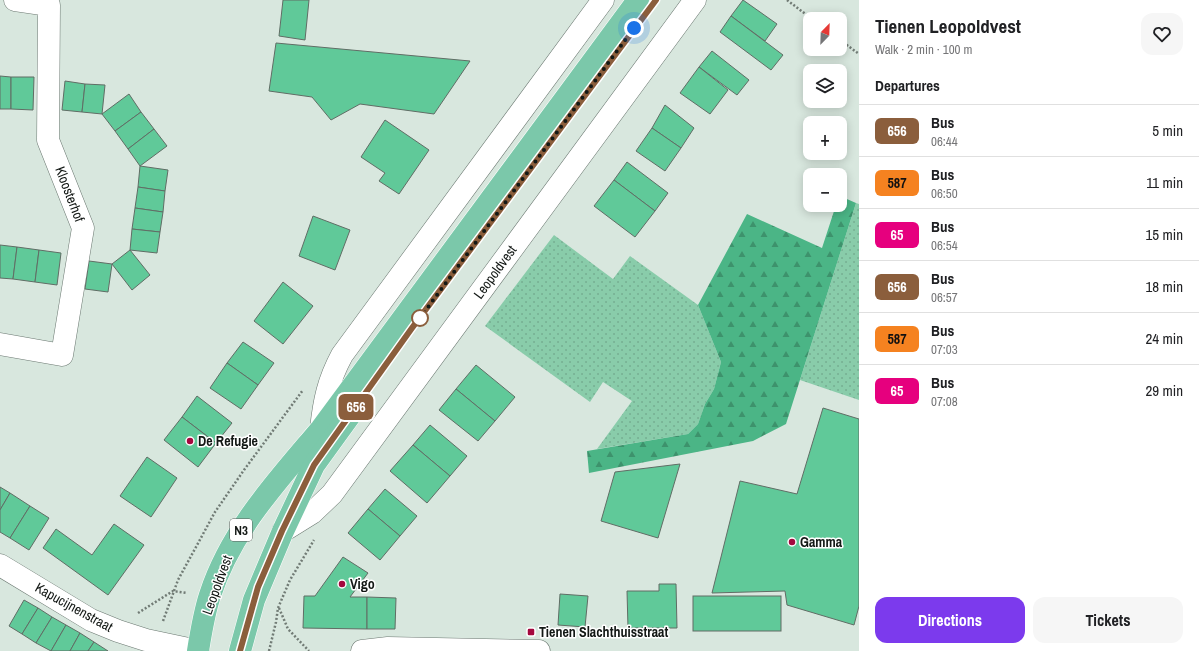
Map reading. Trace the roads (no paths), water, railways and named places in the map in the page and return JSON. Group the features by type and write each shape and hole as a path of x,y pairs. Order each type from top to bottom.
{"main road":[{"name":"Leopoldvest","path":"198,651 210,595 231,547 245,524 274,484 321,429 638,0"},
{"path":"240,651 254,600 282,531 314,465 422,316 656,0"}],"street":[{"name":"Kloosterhof","path":"0,344 62,355 83,228 48,140 50,5 16,0"},
{"path":"321,429 323,408 329,384 342,355 603,0"},
{"name":"Leopoldvest","path":"282,531 312,513 332,494 695,0"},
{"name":"Kapucijnenstraat","path":"0,565 91,620 146,640 198,651"},
{"path":"362,651 388,648 539,651"}],"place":[{"name":"De Refugie","path":"190,441"},
{"name":"Gamma","path":"792,542"},
{"name":"Vigo","path":"342,584"},
{"name":"Tienen Slachthuisstraat","path":"531,632"}]}
